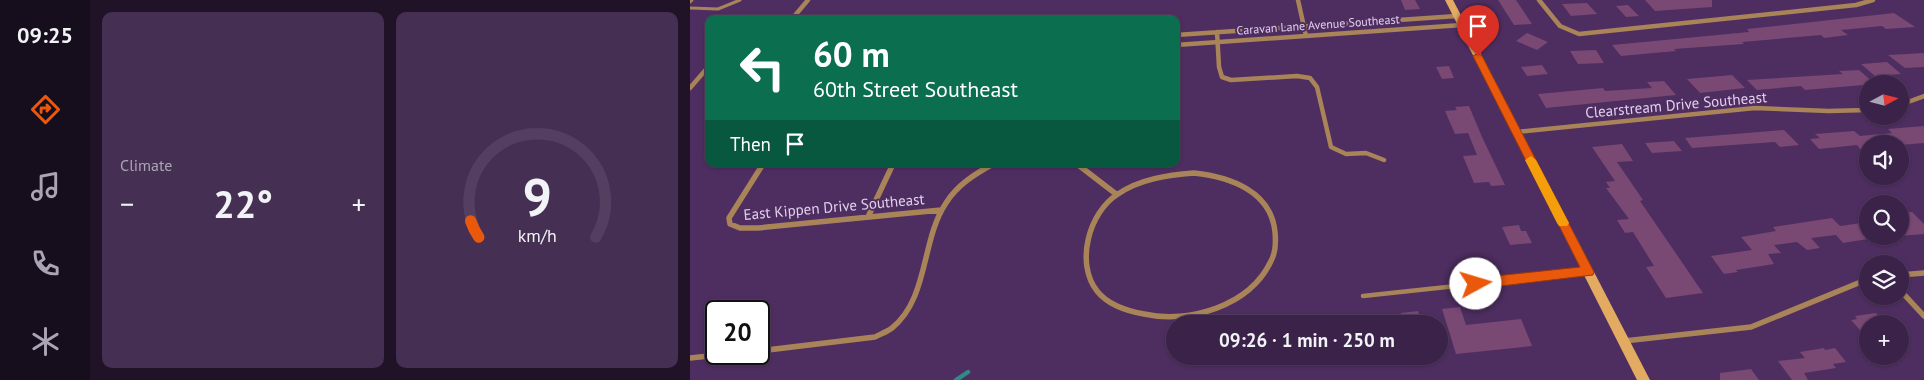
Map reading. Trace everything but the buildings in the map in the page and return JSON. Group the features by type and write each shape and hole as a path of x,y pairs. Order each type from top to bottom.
{"main road":[{"path":"1449,0 1644,380"}],"street":[{"path":"795,15 808,0"},
{"path":"1298,0 1306,36"},
{"path":"1539,0 1567,32 1579,34 1856,5 1873,0"},
{"name":"Caravan Lane Avenue Southeast","path":"1180,35 1304,26 1460,21"},
{"name":"Caravan Lane Avenue Southeast","path":"1180,45 1306,36 1460,21"},
{"path":"1217,32 1219,67 1222,77 1231,80 1297,76 1310,78 1317,87 1331,147 1346,154 1366,154 1384,160"},
{"path":"690,88 705,71"},
{"path":"1909,103 1924,96"},
{"name":"Clearstream Drive Southeast","path":"1517,132 1755,108 1859,110"},
{"name":"East Kippen Drive Southeast","path":"761,167 734,207 729,218 730,224 740,228 758,228 940,210"},
{"path":"868,217 892,167"},
{"path":"770,350 875,337 891,330 909,308 940,210 960,184 988,167"},
{"path":"1081,167 1116,194"},
{"path":"1214,174 1234,181 1255,193 1268,206 1276,227 1276,246 1269,267 1246,291 1212,311 1175,318 1133,313 1116,306 1093,286 1084,252 1091,228 1116,194 1148,181 1170,175 1214,174"},
{"path":"1909,274 1924,272"},
{"path":"1624,341 1751,327 1859,284"},
{"path":"1909,300 1924,316"},
{"path":"690,358 705,356"}],"lane":[{"path":"690,8 718,8 740,0"},
{"path":"1363,296 1588,272"}],"waterway":[{"path":"956,380 968,372"}],"slow traffic":[{"path":"1531,160 1563,223"}],"route":[{"path":"1476,284 1588,272 1478,56"}]}
